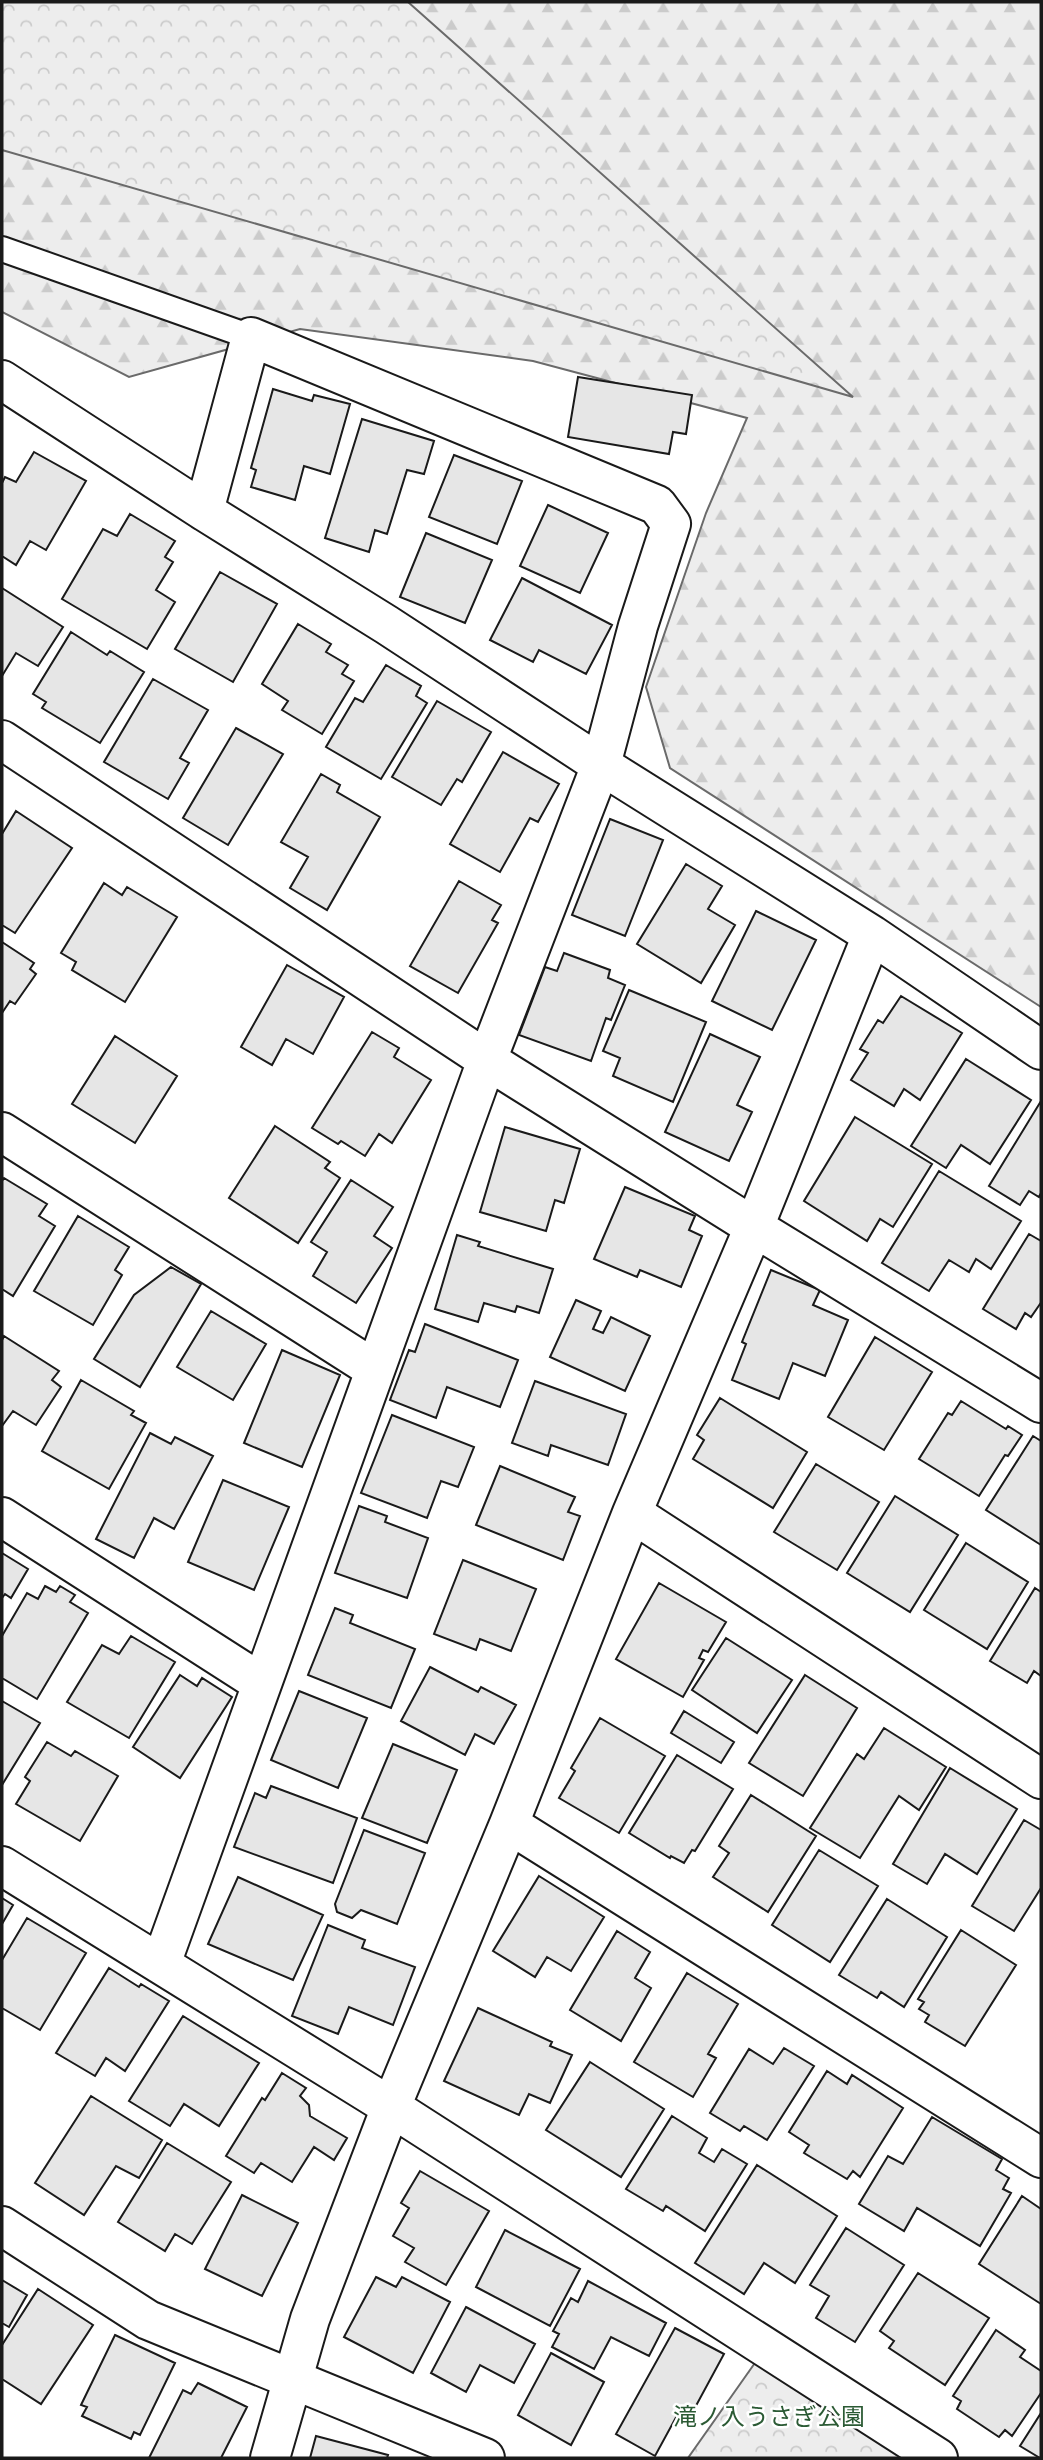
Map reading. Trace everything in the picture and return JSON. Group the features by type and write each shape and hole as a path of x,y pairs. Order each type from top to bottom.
{"street":[{"path":"161,1964 487,1060 601,765 638,626 671,524 657,505 251,337 204,511"},
{"path":"2,380 601,765 872,935 1041,1050"},
{"path":"2,740 487,1060 1041,1403"},
{"path":"270,2458 310,2319 391,2107 509,1824 632,1513 754,1227 872,935"},
{"path":"2,1132 374,1369"},
{"path":"632,1513 1041,1779"},
{"path":"2,1517 261,1683"},
{"path":"509,1824 1041,2158"},
{"path":"2,1866 391,2107 938,2458"},
{"path":"2,2226 148,2320 485,2458"}],"lane":[{"path":"2,249 251,337"}],"green space":[{"path":"2,2 1041,2 1041,1007 670,768 646,687 706,513 747,418 533,361 300,329 129,377 2,312"},
{"path":"2,2 408,2 853,397 2,150"},
{"name":"滝ノ入うさぎ公園","path":"757,2360 910,2458 688,2458"}],"building":[{"path":"578,377 692,395 686,434 673,432 669,454 568,437"},
{"path":"273,389 312,401 314,395 350,404 330,474 304,466 295,500 251,487 256,470 251,468"},
{"path":"362,419 434,441 424,474 407,470 387,534 375,530 369,552 325,538"},
{"path":"34,452 86,481 46,550 30,541 16,565 2,556 2,483 5,477 16,482"},
{"path":"454,455 522,481 497,544 429,517"},
{"path":"548,505 608,533 580,593 520,566"},
{"path":"130,514 175,541 165,557 173,562 156,590 175,602 147,649 62,599 103,529 117,536"},
{"path":"426,533 492,560 465,623 400,597"},
{"path":"220,572 277,604 233,682 175,649"},
{"path":"522,578 612,625 586,674 539,650 533,662 490,640"},
{"path":"2,588 63,627 38,666 16,653 2,676"},
{"path":"298,624 331,644 326,652 348,665 342,674 354,681 322,734 282,710 288,701 262,684"},
{"path":"71,632 107,655 110,651 144,672 100,743 42,708 46,702 33,694"},
{"path":"386,665 421,686 416,696 427,703 381,779 326,747 355,698 363,702"},
{"path":"153,679 208,710 180,758 189,763 168,799 104,762"},
{"path":"437,701 491,732 462,782 457,779 441,805 392,777"},
{"path":"236,728 283,754 228,845 183,818"},
{"path":"503,752 559,784 538,822 530,818 500,872 450,844"},
{"path":"321,774 340,785 337,792 380,817 327,910 290,888 308,857 281,842"},
{"path":"16,811 72,848 15,933 2,925 2,834"},
{"path":"610,819 663,840 625,936 572,915"},
{"path":"686,864 722,886 708,909 735,925 701,983 637,944"},
{"path":"459,881 501,905 492,920 498,923 458,993 410,966"},
{"path":"104,883 122,895 127,887 177,917 125,1002 72,970 76,962 61,953"},
{"path":"756,911 816,940 772,1030 712,1001"},
{"path":"2,942 34,963 30,969 36,974 15,1004 10,1001 2,1013"},
{"path":"564,953 610,970 608,978 625,985 611,1020 606,1018 591,1061 519,1035 545,967 557,971"},
{"path":"287,965 344,997 313,1054 286,1039 272,1065 241,1047"},
{"path":"629,990 706,1022 673,1102 613,1076 620,1058 603,1051"},
{"path":"901,996 962,1033 920,1100 904,1089 894,1106 851,1080 868,1053 860,1049 878,1020 883,1023"},
{"path":"372,1032 399,1048 394,1057 431,1080 392,1143 379,1134 365,1156 312,1128"},
{"path":"710,1034 760,1057 737,1105 752,1112 729,1161 665,1132"},
{"path":"115,1036 177,1076 135,1143 72,1104"},
{"path":"966,1059 1031,1100 990,1164 961,1145 946,1168 911,1146"},
{"path":"1041,1101 1041,1193 1039,1197 1029,1191 1020,1205 989,1186"},
{"path":"855,1117 932,1164 893,1227 880,1219 867,1241 804,1201"},
{"path":"275,1126 330,1162 325,1168 340,1178 298,1243 229,1198"},
{"path":"505,1127 580,1149 564,1203 555,1200 546,1231 480,1212"},
{"path":"939,1171 1021,1221 991,1269 976,1259 969,1272 949,1260 929,1291 882,1263"},
{"path":"4,1178 47,1204 39,1216 55,1226 13,1296 2,1289"},
{"path":"351,1180 393,1207 374,1236 392,1248 356,1303 313,1276 327,1252 311,1242"},
{"path":"625,1187 695,1216 689,1230 702,1236 681,1287 640,1270 637,1277 594,1259"},
{"path":"78,1216 129,1247 115,1270 122,1275 93,1325 34,1291"},
{"path":"1029,1234 1041,1241 1041,1305 1031,1317 1025,1313 1016,1329 983,1309"},
{"path":"457,1235 480,1242 478,1246 553,1269 539,1313 517,1306 515,1312 484,1303 478,1322 435,1309"},
{"path":"171,1267 201,1284 140,1387 94,1359 134,1295"},
{"path":"771,1270 820,1290 813,1305 848,1320 825,1376 793,1363 779,1399 732,1380 746,1344 742,1342"},
{"path":"576,1300 601,1311 593,1329 603,1333 611,1317 650,1336 625,1391 550,1357"},
{"path":"211,1311 266,1344 233,1400 177,1367"},
{"path":"425,1324 518,1360 500,1407 447,1387 436,1418 390,1400 409,1350 415,1352"},
{"path":"4,1336 59,1371 52,1380 61,1387 36,1425 13,1411 2,1426"},
{"path":"875,1337 932,1372 884,1450 828,1417"},
{"path":"282,1350 340,1375 302,1467 244,1443"},
{"path":"81,1380 134,1411 131,1415 146,1423 109,1489 42,1451"},
{"path":"535,1381 626,1414 608,1465 551,1445 548,1456 512,1443"},
{"path":"720,1398 807,1452 773,1508 693,1459 704,1440 697,1435"},
{"path":"961,1401 1006,1429 1008,1426 1022,1435 1008,1456 1005,1455 979,1496 919,1459 948,1413 952,1415"},
{"path":"392,1415 474,1447 458,1487 441,1481 427,1518 361,1493"},
{"path":"150,1433 171,1444 175,1437 213,1456 174,1529 154,1518 134,1558 96,1539"},
{"path":"1033,1436 1041,1441 1041,1545 986,1510"},
{"path":"816,1464 879,1502 837,1570 774,1532"},
{"path":"500,1466 575,1497 568,1512 580,1516 563,1560 476,1525"},
{"path":"223,1480 289,1507 254,1590 188,1562"},
{"path":"895,1496 958,1535 910,1612 847,1573"},
{"path":"359,1506 387,1516 385,1522 428,1538 407,1598 335,1573"},
{"path":"966,1543 1028,1582 987,1649 924,1610"},
{"path":"2,1553 28,1569 11,1598 5,1594 2,1598"},
{"path":"463,1560 536,1589 511,1651 480,1639 476,1650 434,1634"},
{"path":"659,1583 726,1622 708,1652 703,1650 699,1658 704,1660 683,1697 616,1659"},
{"path":"45,1586 56,1592 60,1586 75,1595 70,1602 88,1613 37,1699 2,1678 2,1636 27,1593 38,1599"},
{"path":"1035,1588 1041,1592 1041,1676 1034,1671 1027,1683 990,1661"},
{"path":"335,1608 353,1615 350,1623 415,1649 391,1708 308,1675"},
{"path":"131,1636 175,1662 129,1738 67,1702 102,1645 119,1654"},
{"path":"726,1638 792,1680 757,1733 692,1690"},
{"path":"430,1667 478,1692 481,1687 516,1705 494,1744 475,1734 465,1755 401,1721"},
{"path":"180,1675 197,1686 202,1678 232,1697 180,1778 133,1747"},
{"path":"805,1675 857,1708 803,1796 749,1763"},
{"path":"299,1691 367,1718 338,1788 271,1760"},
{"path":"2,1701 40,1723 2,1785"},
{"path":"684,1711 734,1742 721,1763 671,1733"},
{"path":"600,1718 665,1756 619,1833 559,1798 575,1771 571,1768"},
{"path":"884,1728 946,1767 919,1810 899,1796 860,1858 810,1828 857,1754 864,1759"},
{"path":"47,1742 71,1756 75,1751 118,1776 80,1841 16,1804 30,1781 25,1777"},
{"path":"393,1744 457,1770 427,1843 362,1818"},
{"path":"677,1755 733,1789 695,1851 692,1850 684,1863 671,1856 670,1858 629,1833"},
{"path":"950,1768 1017,1809 977,1874 945,1854 927,1884 893,1864"},
{"path":"271,1786 357,1818 333,1883 234,1847 255,1793 266,1798"},
{"path":"751,1795 816,1836 768,1912 713,1877 729,1853 719,1846"},
{"path":"1024,1820 1041,1830 1041,1888 1014,1931 972,1906"},
{"path":"364,1830 425,1853 397,1924 361,1910 352,1918 337,1912 335,1904"},
{"path":"819,1850 878,1886 830,1962 772,1925"},
{"path":"539,1876 604,1917 571,1971 547,1957 535,1977 493,1951"},
{"path":"238,1877 323,1915 293,1980 208,1944"},
{"path":"2,1898 13,1905 2,1924"},
{"path":"887,1899 947,1937 904,2007 881,1992 877,1998 839,1975"},
{"path":"27,1918 86,1953 40,2030 2,2008 2,1960"},
{"path":"328,1925 365,1940 362,1948 415,1967 393,2025 349,2007 338,2034 292,2016"},
{"path":"961,1930 1016,1965 965,2046 925,2022 929,2015 919,2009 924,2002 918,1999"},
{"path":"617,1931 650,1952 635,1978 651,1988 621,2041 570,2010"},
{"path":"109,1968 139,1987 141,1984 169,2001 125,2071 106,2058 95,2076 56,2053"},
{"path":"687,1973 738,2004 708,2054 716,2058 693,2097 634,2062"},
{"path":"478,2008 552,2042 550,2046 572,2055 550,2103 529,2094 519,2115 444,2081"},
{"path":"183,2016 259,2063 219,2126 184,2104 170,2126 129,2101"},
{"path":"784,2048 814,2066 767,2140 744,2126 740,2131 710,2113 749,2049 773,2064"},
{"path":"590,2062 664,2109 621,2177 546,2130"},
{"path":"827,2071 847,2084 852,2075 903,2108 860,2177 853,2171 847,2179 804,2153 809,2145 789,2132"},
{"path":"282,2073 306,2088 300,2096 309,2105 310,2116 347,2138 334,2160 314,2147 292,2182 261,2163 254,2173 226,2156 262,2098 265,2100"},
{"path":"91,2096 162,2140 139,2178 116,2166 84,2215 35,2183"},
{"path":"672,2116 707,2138 699,2153 714,2162 722,2149 747,2164 705,2231 666,2206 663,2211 626,2189"},
{"path":"932,2117 1002,2159 996,2170 1009,2178 1003,2189 1011,2193 980,2246 917,2208 904,2231 859,2204 888,2156 903,2164"},
{"path":"167,2143 231,2182 192,2244 175,2234 165,2251 118,2222"},
{"path":"757,2165 837,2216 795,2283 764,2263 744,2294 695,2263"},
{"path":"420,2171 489,2211 446,2285 405,2262 414,2248 393,2236 409,2208 401,2203"},
{"path":"242,2195 298,2223 262,2296 205,2269"},
{"path":"1022,2196 1041,2209 1041,2304 979,2264"},
{"path":"846,2228 904,2265 855,2342 816,2318 829,2296 810,2285"},
{"path":"505,2230 580,2269 550,2326 476,2287"},
{"path":"918,2273 989,2318 945,2385 889,2348 894,2341 880,2331"},
{"path":"376,2277 396,2287 402,2277 450,2302 413,2373 344,2337"},
{"path":"2,2280 27,2295 9,2327 2,2323"},
{"path":"588,2281 666,2323 649,2356 611,2337 594,2369 552,2347 559,2334 553,2331 571,2298 578,2302"},
{"path":"38,2289 93,2325 41,2404 2,2379 2,2345"},
{"path":"466,2307 535,2344 514,2383 480,2365 466,2392 431,2373"},
{"path":"675,2328 724,2354 691,2415 680,2410 655,2456 616,2434"},
{"path":"996,2330 1025,2350 1020,2357 1041,2371 1041,2393 1012,2436 1005,2430 999,2437 957,2409 961,2401 953,2396"},
{"path":"115,2335 175,2363 140,2435 134,2432 131,2439 82,2416 87,2407 81,2405"},
{"path":"551,2353 604,2382 571,2445 518,2415"},
{"path":"198,2383 247,2407 221,2458 149,2458 183,2390 191,2394"},
{"path":"1041,2413 1041,2458 1040,2458 1020,2446"},
{"path":"316,2436 388,2455 387,2458 310,2458"}]}
